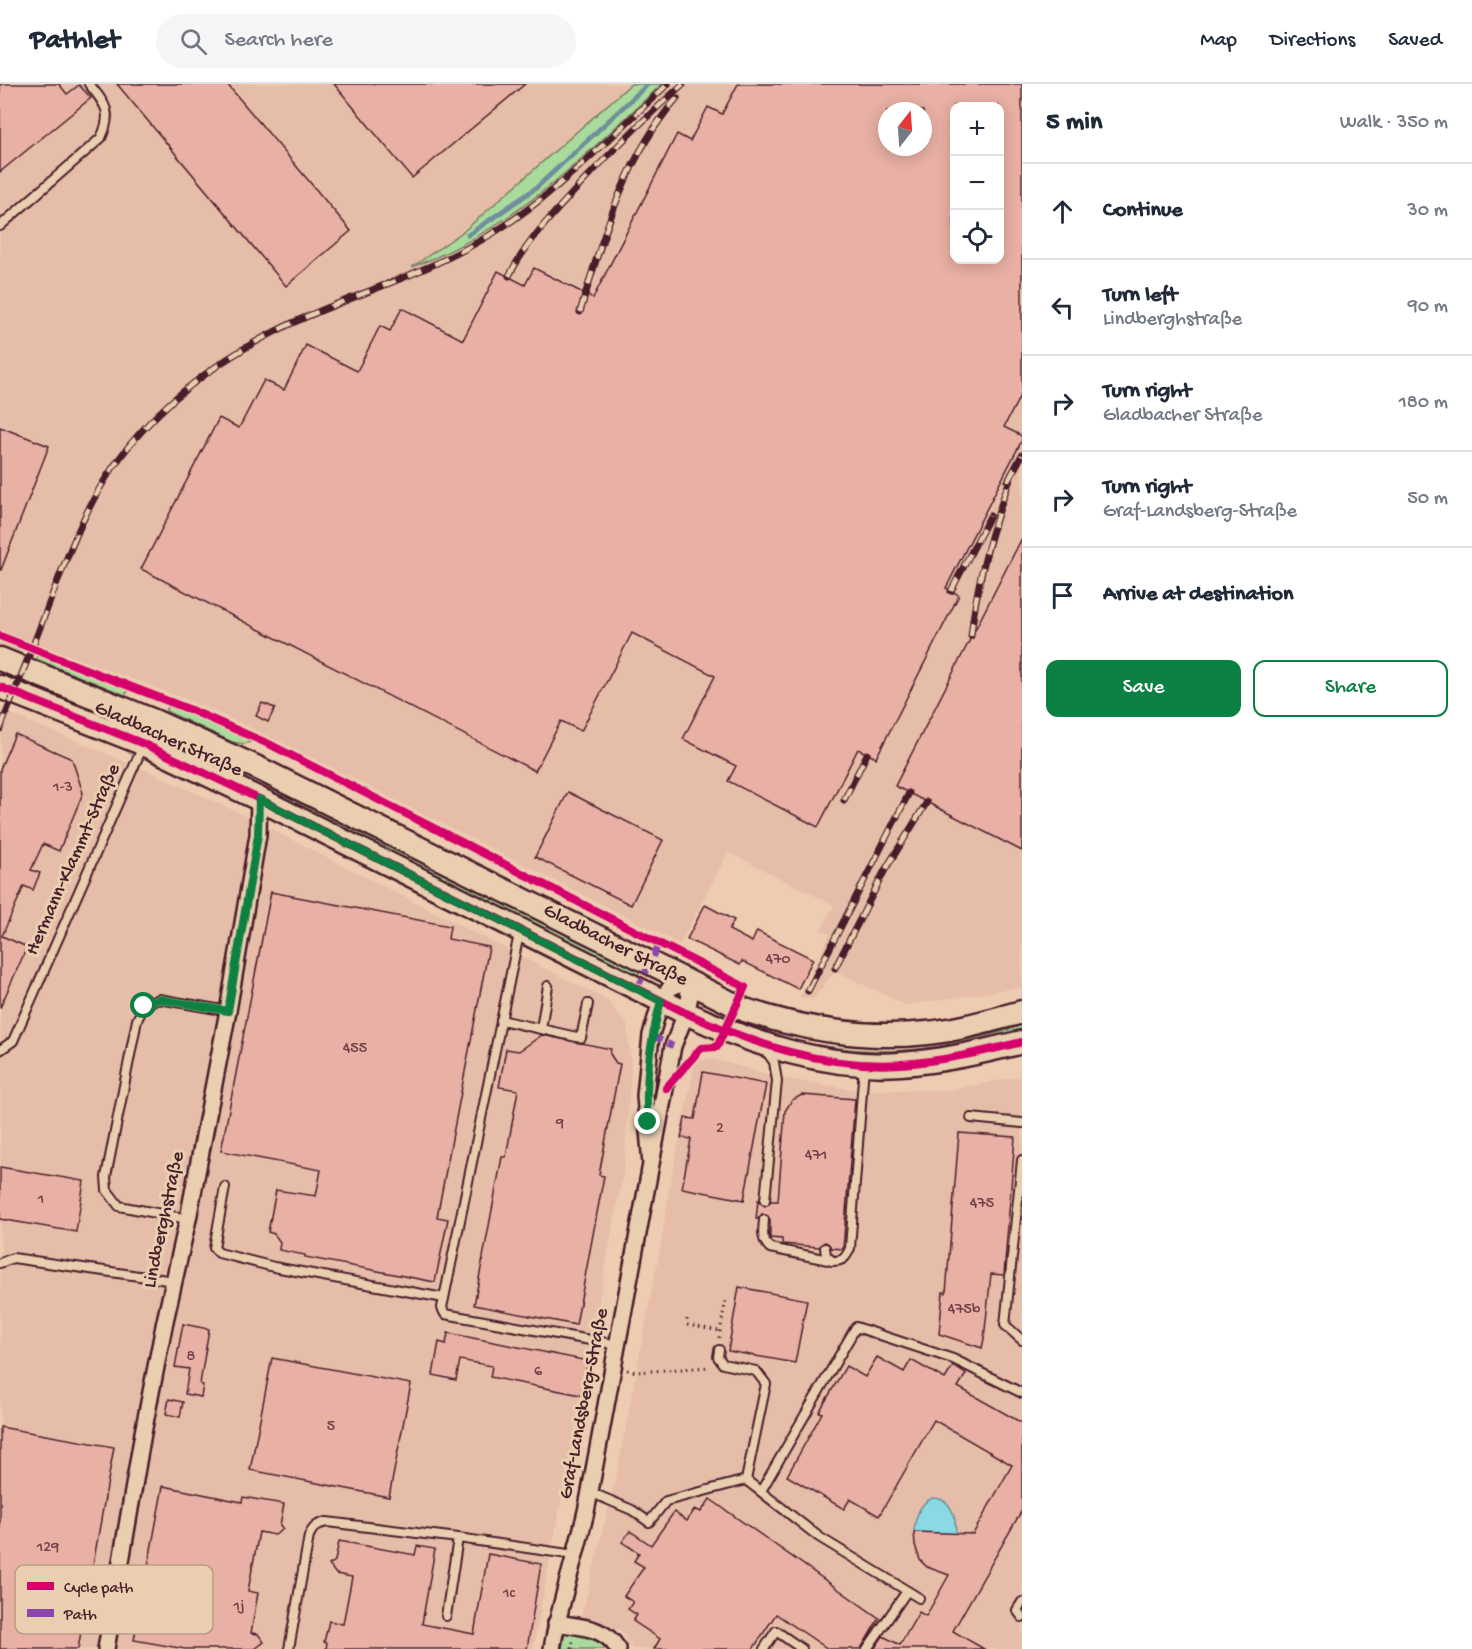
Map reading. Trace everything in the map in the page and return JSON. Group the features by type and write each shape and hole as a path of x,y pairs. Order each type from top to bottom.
{"main road":[{"name":"Gladbacher Straße","path":"0,659 154,721 260,769 737,1007 774,1020 836,1033 875,1036 928,1033 1022,1012"},
{"name":"Gladbacher Straße","path":"3,691 144,744 259,799 661,1001 725,1031 762,1044 828,1060 864,1064 899,1064 976,1054 1022,1042"},
{"path":"259,799 260,769"}],"street":[{"name":"Lindberghstraße","path":"120,1565 143,1433 188,1219 228,1011 258,835 259,799"},
{"path":"661,1001 670,988 685,981"},
{"name":"Graf-Landsberg-Straße","path":"552,1649 556,1623 591,1492 674,1046 690,996 685,981"},
{"name":"Graf-Landsberg-Straße","path":"651,1164 645,1096 651,1035 661,1001"},
{"path":"556,1623 594,1629 610,1638 618,1649"},
{"name":"Lindberghstraße","path":"106,1649 109,1634"}],"lane":[{"path":"0,226 101,138 108,122 104,103 89,84"},
{"name":"Hermann-Klammt-Straße","path":"0,1050 13,1041 144,744"},
{"path":"520,929 442,1308 445,1314 618,1345"},
{"path":"541,1029 549,986"},
{"path":"188,1219 119,1206 107,1190 106,1177 137,1020 144,1006 159,999 228,1011"},
{"path":"501,1020 581,1038 588,1004"},
{"path":"762,1044 774,1062 777,1081 765,1200"},
{"path":"764,1220 762,1236 770,1248 832,1261 842,1261 847,1256 850,1248 864,1064"},
{"path":"971,1118 1022,1123"},
{"path":"1022,1160 1005,1325 1022,1340"},
{"path":"225,1187 214,1248 219,1253 274,1267 444,1298"},
{"path":"782,1250 789,1245"},
{"path":"825,1248 826,1255 832,1261"},
{"path":"0,1263 13,1258 174,1281"},
{"path":"761,1491 856,1327 953,1359 1022,1392"},
{"path":"719,1350 718,1358 723,1364 756,1371 766,1384 746,1480"},
{"path":"591,1492 632,1510 649,1522 666,1501 746,1480"},
{"path":"746,1480 819,1537 919,1598"},
{"path":"289,1649 309,1536 318,1524 327,1522 575,1555"},
{"path":"446,1616 458,1538"},
{"path":"867,1649 907,1592"},
{"path":"1022,1602 1017,1610 1022,1617"},
{"path":"764,1649 776,1631 802,1649"}],"path":[{"path":"719,1350 726,1298"},
{"path":"687,1319 687,1325 720,1331"},
{"path":"637,1372 723,1364"}],"shaded area":[{"path":"0,84 1022,84 1022,987 906,1005 835,971 813,999 800,997 830,934 821,930 834,905 728,852 680,944 287,745 201,705 29,640 22,656 0,648"},
{"path":"1,710 143,769 233,810 607,1000 627,1025 631,1067 624,1168 533,1649 0,1649"},
{"path":"708,1058 786,1079 857,1090 950,1090 1022,1076 1022,1649 632,1649 621,1630 580,1622 617,1473 661,1244 669,1190 695,1063"}],"green space":[{"path":"631,84 662,84 576,164 515,212 483,233 412,267 464,231"},
{"path":"38,653 129,690 125,695 36,659"},
{"path":"169,705 253,741 244,744 232,742 166,711"},
{"path":"279,790 641,969 636,978 295,806 284,798"},
{"path":"1022,1025 1022,1032 924,1053 861,1055 794,1045 762,1033 830,1047 893,1051 956,1044"},
{"path":"565,1633 589,1638 610,1649 562,1649"}],"water":[{"path":"933,1498 945,1501 949,1505 954,1516 956,1534 914,1532 915,1521 924,1503"}],"building":[{"path":"0,84 59,84 67,94 79,85 91,98 0,172"},
{"path":"117,84 227,84 351,231 286,286"},
{"path":"334,84 525,84 412,178"},
{"path":"738,84 1022,84 1022,392 1004,427 1022,436 1022,440 946,588 959,595 876,758 858,749 818,827 728,781 736,766 683,739 715,676 632,633 581,731 561,721 535,771 141,569 219,418 239,428 264,380 284,390 306,345 357,371 380,326 390,331 402,308 463,340 498,271 525,285 534,268 593,298 677,134 690,141 708,107 722,114"},
{"path":"0,427 49,446 1,570 0,570"},
{"path":"1022,538 1022,851 895,786"},
{"path":"262,703 275,708 268,722 256,716"},
{"path":"15,734 72,759 83,793 59,851 43,844 31,870 40,873 33,890 24,886 2,936 27,947 0,1008 0,769"},
{"path":"568,792 663,840 631,905 535,857"},
{"path":"271,892 450,926 448,939 489,947 437,1217 448,1219 435,1282 279,1250 280,1242 274,1234 268,1232 276,1190 316,1196 321,1170 221,1151"},
{"path":"705,905 734,920 729,930 752,942 757,931 813,959 798,989 742,961 740,965 687,939"},
{"path":"542,1035 611,1049 610,1054 616,1063 620,1064 599,1175 604,1176 576,1325 474,1305 502,1157 506,1157 518,1090 499,1087 506,1049 519,1051"},
{"path":"703,1072 766,1084 744,1200 682,1188 691,1139 681,1138 685,1118 695,1119"},
{"path":"802,1095 855,1099 843,1249 831,1248 825,1242 819,1247 782,1244 782,1239 770,1238 768,1216 762,1214 756,1219 758,1200 765,1206 771,1201 778,1201 785,1111 792,1100"},
{"path":"959,1133 1015,1137 1004,1275 991,1274 982,1348 939,1334 943,1292 946,1293"},
{"path":"0,1167 84,1181 76,1232 0,1219"},
{"path":"739,1287 807,1300 795,1363 728,1351"},
{"path":"183,1324 209,1329 200,1384 203,1385 201,1397 185,1394 189,1369 175,1367"},
{"path":"448,1333 588,1361 581,1395 490,1377 492,1366 460,1360 456,1380 433,1375 439,1342 446,1344"},
{"path":"877,1357 904,1372 911,1360 945,1379 953,1366 966,1374 958,1387 1022,1423 1022,1510 953,1631 984,1649 874,1649 883,1636 900,1645 919,1612 926,1616 949,1575 927,1567 920,1560 914,1532 973,1534 1012,1465 934,1420 879,1516 850,1499 844,1509 787,1476 822,1413 819,1412 846,1366 865,1377"},
{"path":"272,1358 411,1384 389,1497 250,1470"},
{"path":"169,1399 183,1402 180,1417 166,1414"},
{"path":"0,1427 114,1447 93,1565 15,1565 15,1634 81,1634 78,1649 0,1649"},
{"path":"163,1486 242,1502 243,1497 284,1504 280,1525 283,1529 275,1535 259,1532 248,1591 258,1593 251,1633 258,1634 264,1642 255,1649 185,1649 134,1640 135,1634 213,1634 213,1565 148,1565"},
{"path":"710,1499 879,1618 861,1649 828,1649 776,1614 753,1649 654,1649 660,1639 633,1621 637,1615 628,1609 633,1602 624,1596 644,1567 634,1561 639,1553 622,1542 630,1531 651,1545 674,1512 687,1521 695,1509 701,1512"},
{"path":"339,1541 415,1555 417,1546 435,1549 422,1624 474,1634 488,1554 541,1564 527,1649 326,1649 327,1643 324,1642 329,1621 343,1624 352,1577 336,1574 329,1565 335,1561"}],"waterway":[{"path":"468,235 536,188 648,84"}],"railway":[{"path":"0,729 66,560 95,496 131,444 169,403 214,368 261,339 310,315 431,266 504,226 577,169 668,84"},
{"path":"509,276 532,239 560,207 618,146 683,84"},
{"path":"580,312 607,227 629,173 643,147 677,98"},
{"path":"1008,481 1022,455"},
{"path":"971,636 986,554 1012,474"},
{"path":"951,591 990,516"},
{"path":"844,800 867,754"},
{"path":"808,991 909,793"},
{"path":"835,968 885,870 927,802"}],"marked path":[{"path":"637,989 660,942"},
{"path":"651,1035 673,1046"}],"cycle path":[{"path":"0,636 191,710 271,745 745,987 717,1047 701,1048 666,1088"},
{"path":"0,687 144,744 259,799 686,1013 737,1035 790,1052 873,1065 932,1061 1022,1042"}],"route":[{"path":"144,1006 159,999 228,1011 258,835 259,799 661,1001 651,1035 647,1070 645,1096 648,1122"}]}
